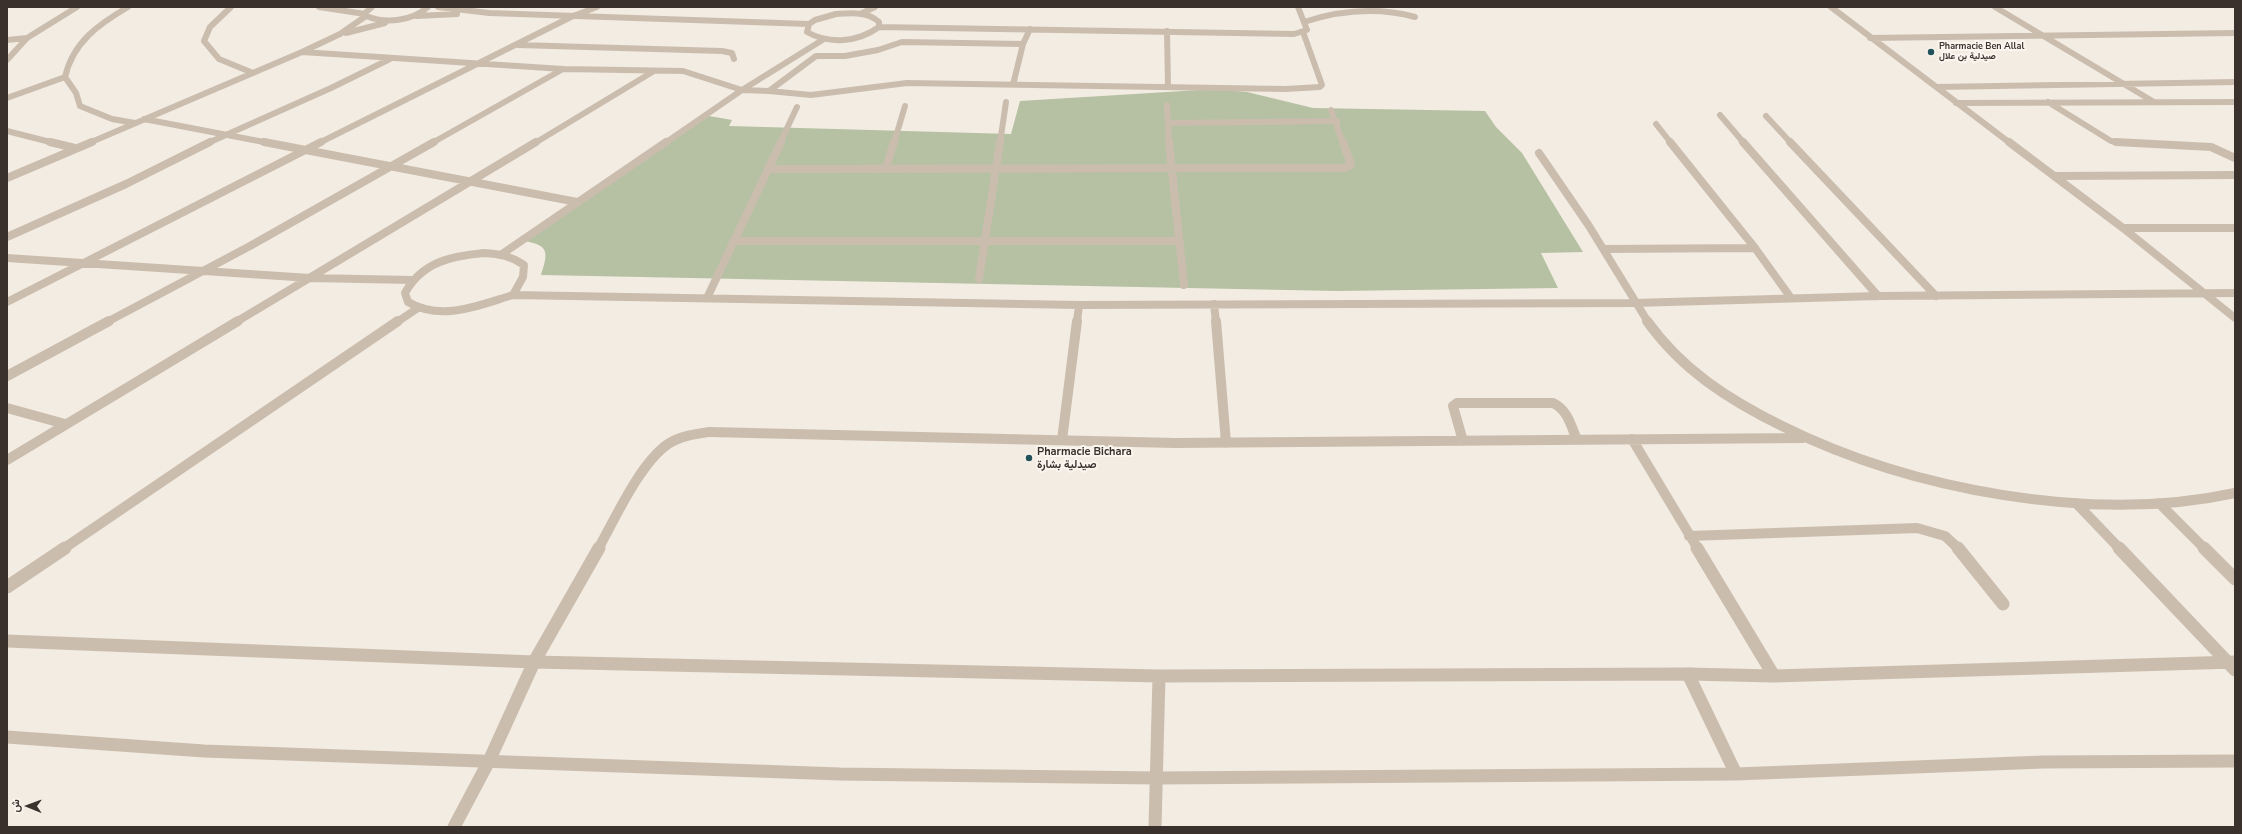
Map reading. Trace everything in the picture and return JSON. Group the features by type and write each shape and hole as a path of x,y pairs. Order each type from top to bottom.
{"street":[{"path":"7,60 28,38 77,7"},
{"path":"128,7 98,26 82,40 71,54 66,65 65,77 76,93 80,106 112,119 135,123"},
{"path":"230,7 210,27 204,41 214,57 223,63 253,73"},
{"path":"319,7 365,15 380,20 399,19"},
{"path":"340,34 365,15 372,7"},
{"path":"412,16 428,7"},
{"path":"438,7 489,13"},
{"path":"7,302 303,150 482,63 573,16 597,7"},
{"path":"860,14 875,7"},
{"path":"809,24 808,32 824,39 854,38 866,35 879,26 1303,32 1307,30 1298,7"},
{"path":"1830,7 2123,228 2235,318"},
{"path":"1995,7 2154,102"},
{"path":"1304,22 1330,14 1370,11 1400,12 1414,17"},
{"path":"7,178 302,52 340,34 412,16 489,13 809,24 825,16 860,14 876,19 879,22 879,26"},
{"path":"1013,85 1023,44 1030,29"},
{"path":"1167,31 1168,87"},
{"path":"302,52 563,69 693,73 716,83 742,90 811,95 907,83 1285,89 1320,87 1322,85 1319,73 1303,32"},
{"path":"1870,38 2235,33"},
{"path":"7,40 28,38"},
{"path":"502,254 742,90 824,39"},
{"path":"798,55 846,56 878,50 902,42 1023,44"},
{"path":"516,45 725,51 732,53 734,59"},
{"path":"768,91 816,56"},
{"path":"7,237 126,184 224,136 331,88 392,58"},
{"path":"7,376 250,246 563,69"},
{"path":"7,460 310,278 466,182 654,71"},
{"path":"7,98 65,77"},
{"path":"1937,87 2235,82"},
{"path":"979,279 1006,102"},
{"path":"2048,102 2111,141 2129,144 2208,146 2220,150 2235,158"},
{"path":"1956,103 2235,102"},
{"path":"1167,105 1170,167 1184,285"},
{"path":"707,298 797,106"},
{"path":"886,168 905,106"},
{"path":"768,168 1344,168 1350,166 1337,121 1331,110"},
{"path":"1720,115 1878,296"},
{"path":"1766,116 1936,296"},
{"path":"144,120 577,202"},
{"path":"1168,123 1337,121"},
{"path":"1656,124 1755,248 1791,298"},
{"path":"7,131 75,148"},
{"path":"1539,153 1604,249 1634,302 1675,356 1718,391 1744,407 1803,438 1860,461 1943,485 2036,499 2076,503 2159,503 2218,498 2235,493"},
{"path":"2055,176 2235,175"},
{"path":"2123,228 2235,228"},
{"path":"733,241 1179,240"},
{"path":"1604,249 1755,248"},
{"path":"513,296 526,272 524,265 519,260 502,254 484,253 450,259 433,266 412,280 405,293 408,302 418,308 436,312 458,311 513,296 1079,304 1214,304 1634,302 1878,296 2235,293"},
{"path":"7,258 200,272 310,278 412,280"},
{"path":"1062,440 1079,304"},
{"path":"1214,304 1226,443"},
{"path":"7,587 418,308"},
{"path":"1463,441 1453,406 1457,403 1546,402 1558,404 1565,411 1577,440"},
{"path":"7,408 65,424"},
{"path":"454,827 489,761 534,662 653,456 676,439 708,432 1226,443 1803,438"},
{"path":"1632,439 1774,676"},
{"path":"2076,503 2233,665"},
{"path":"2159,503 2235,579"},
{"path":"1689,536 1917,528 1928,530 1944,536 1953,542 2003,604"},
{"path":"7,641 534,662 1159,676 1688,674 1774,676 2233,665"},
{"path":"1688,674 1736,774"},
{"path":"1155,827 1159,676"},
{"path":"7,738 204,751 840,774 1157,778 1736,774 2043,762 2235,761"}],"green space":[{"path":"1216,89 1247,92 1313,108 1485,111 1496,127 1522,153 1583,252 1541,253 1558,288 1337,291 541,275 546,256 545,251 539,245 524,241 709,116 732,120 729,126 1011,134 1020,101"}],"place":[{"name":"Pharmacie Ben Allal صيدلية بن علال","path":"1931,52"},
{"name":"Pharmacie Bichara صيدلية بشارة","path":"1029,458"}]}
